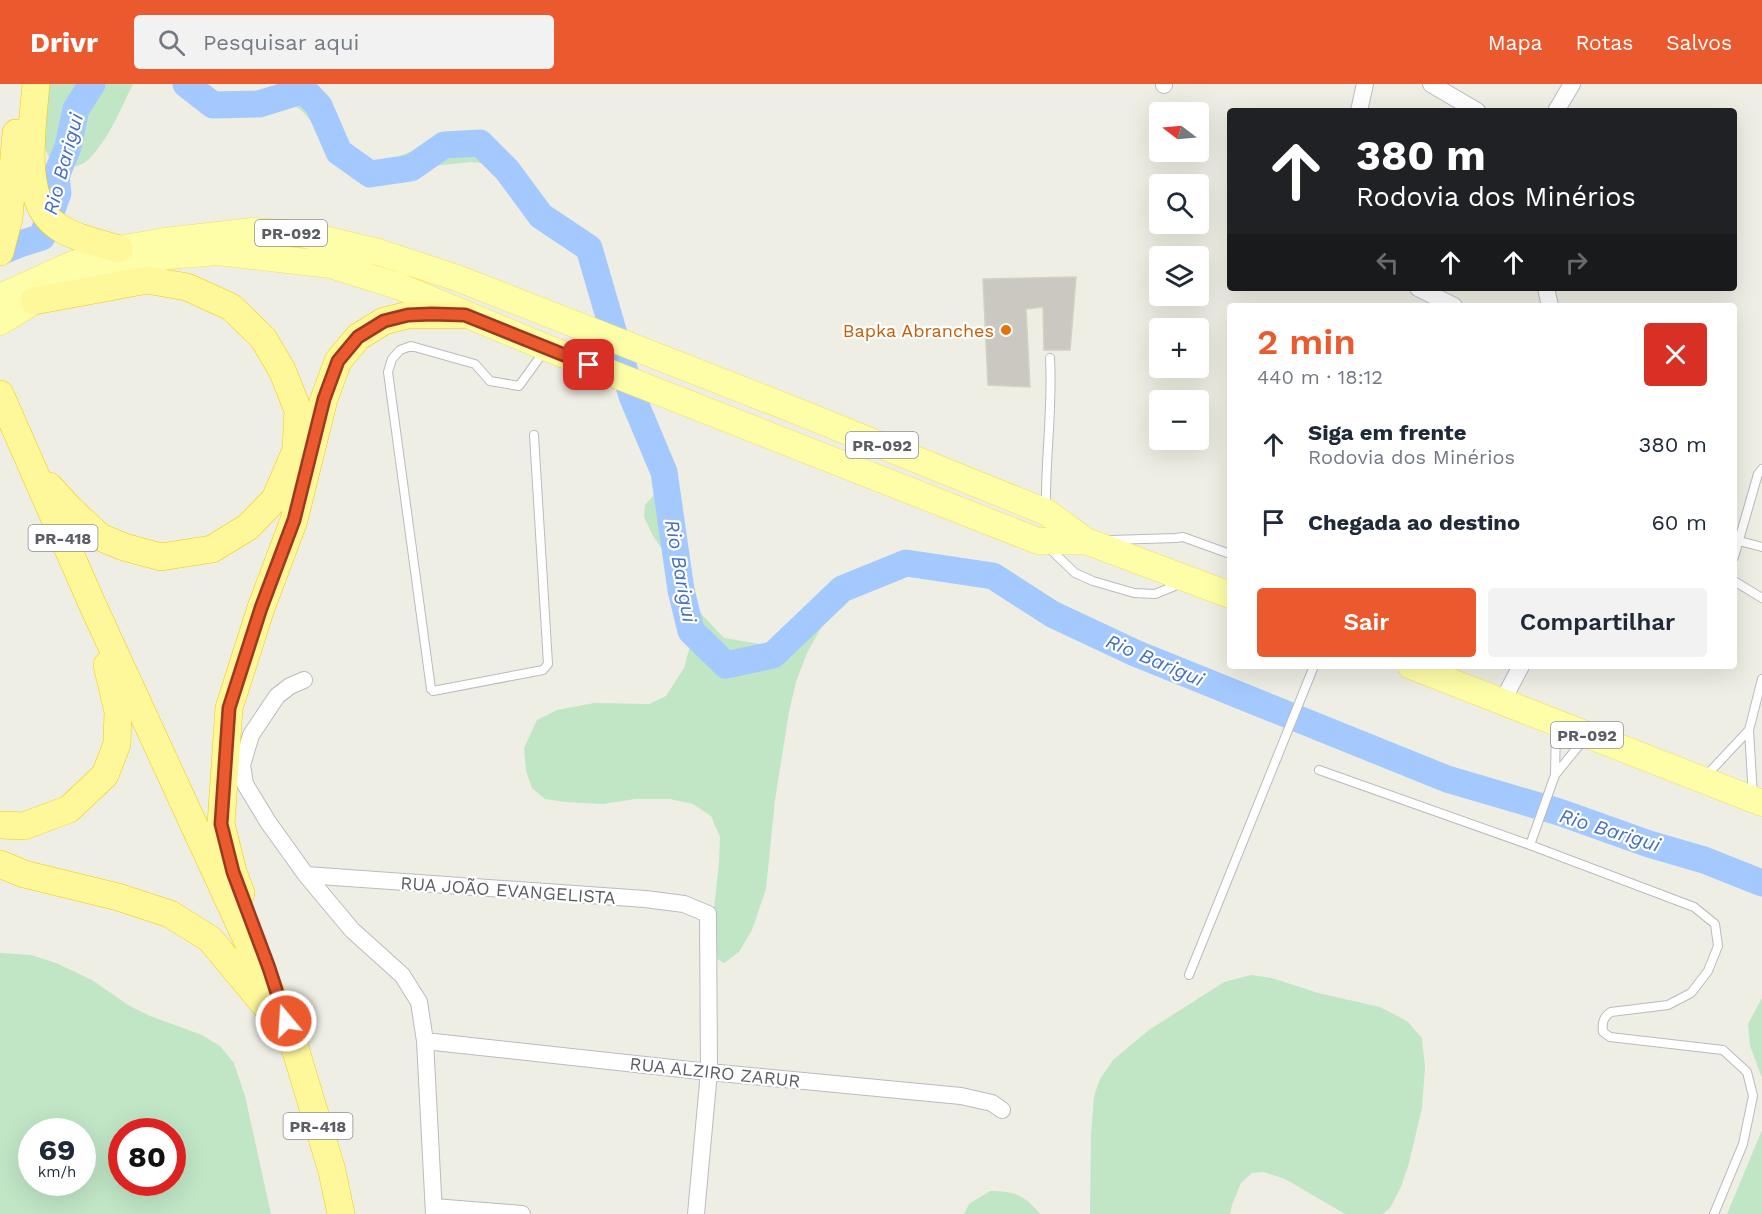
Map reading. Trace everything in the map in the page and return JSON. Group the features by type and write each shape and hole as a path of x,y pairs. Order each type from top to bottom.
{"highway":[{"path":"0,252 9,218 19,84"},
{"path":"36,84 30,157 33,188 42,209 56,226 118,249"},
{"path":"33,468 71,510 100,537 124,547 161,557 212,549 248,527 275,499 296,450 298,410 282,370 263,338 231,307 187,287 147,280 34,302"},
{"path":"292,1038 233,872 221,824 229,708 261,608 294,520 324,399 338,361 358,337 384,321 408,315 465,315"},
{"name":"PR-418","path":"0,394 93,608 292,1038 332,1171 341,1214"},
{"path":"0,825 24,826 69,809 105,775 117,744 118,711 93,608"},
{"path":"0,864 24,874 118,897 170,914 210,939 292,1038"}],"main road":[{"name":"PR-092","path":"0,297 73,264 118,249 165,241 253,231 302,234 378,252 457,278 784,405 1046,512 1086,541 1227,594"},
{"name":"PR-092","path":"0,322 34,302 91,276 167,256 218,252 331,265 401,287 558,353 1038,541 1086,541"},
{"name":"PR-092","path":"1419,669 1758,802"}],"street":[{"path":"1360,108 1365,84"},
{"path":"1431,84 1473,108"},
{"path":"1558,108 1572,84"},
{"path":"1424,291 1448,303"},
{"path":"1502,702 1519,669"},
{"path":"304,680 290,686 277,696 251,735 242,765 245,784 268,822 306,875 352,930 402,975 419,1002 425,1041 434,1210 522,1214"},
{"name":"RUA JOÃO EVANGELISTA","path":"306,875 645,899 684,904 708,914 709,1072"},
{"name":"RUA ALZIRO ZARUR","path":"425,1041 709,1072 961,1096 992,1103 1002,1110"},
{"path":"696,1214 709,1072"}],"lane":[{"path":"534,435 548,664 543,670 433,691 430,689 388,372 392,359 400,350 411,346 475,364 490,381 519,386 558,353"},
{"path":"1046,512 1045,489 1052,385 1050,358"},
{"path":"1737,547 1758,474 1762,469"},
{"path":"1086,541 1183,537 1227,553"},
{"path":"1038,541 1055,552 1064,564 1076,573 1093,582 1134,593 1155,594 1191,579"},
{"path":"1739,541 1762,547"},
{"path":"1737,583 1762,598"},
{"path":"1189,975 1313,669"},
{"path":"1758,802 1749,730 1762,679"},
{"path":"1530,845 1555,775 1556,723"},
{"path":"1702,780 1749,730"},
{"path":"1555,775 1588,735"},
{"path":"1319,770 1530,845 1694,907 1715,924 1718,946 1708,972 1691,993 1668,1005 1611,1012 1605,1017 1602,1026 1603,1032 1610,1037 1723,1050 1747,1072 1753,1096 1743,1144 1714,1214"}],"green space":[{"path":"44,84 133,84 114,124 96,151 83,163 71,167 54,162 44,144 42,118"},
{"path":"306,93 342,150 369,168 446,138 478,142 503,166 471,162 434,166 387,184 361,183 340,166 318,129 302,111 283,97"},
{"path":"675,484 692,604 724,638 774,646 845,579 853,577 848,590 826,619 807,653 796,682 775,800 766,889 752,930 739,952 724,963 714,957 711,936 720,837 711,816 693,804 670,799 635,799 603,804 545,799 532,788 526,771 524,748 537,720 557,710 594,703 649,704 666,696 684,668 690,646 692,616 689,599 678,572 653,536 644,517 645,505 658,490"},
{"path":"0,953 31,955 56,963 92,980 128,1005 150,1016 202,1035 220,1046 234,1063 245,1096 271,1214 0,1214"},
{"path":"1251,975 1272,978 1318,993 1380,1007 1407,1021 1422,1038 1425,1067 1422,1108 1409,1163 1401,1187 1390,1208 1383,1214 1345,1214 1285,1179 1264,1172 1252,1173 1241,1183 1230,1214 1090,1214 1091,1134 1094,1096 1100,1079 1113,1060 1149,1030 1224,982"},
{"path":"1762,998 1762,1078 1750,1046 1748,1024"},
{"path":"1762,1130 1762,1214 1727,1214"},
{"path":"990,1191 1018,1195 1029,1202 1040,1214 964,1214 969,1204"}],"building":[{"name":"Bapka Abranches","path":"1076,277 1070,350 1044,350 1043,307 1026,309 1030,387 988,385 983,279"}],"waterway":[{"name":"Rio Barigui","path":"0,252 42,237 58,193 56,176 68,147 76,109 92,84"},
{"name":"Rio Barigui","path":"186,84 213,105 259,104 304,90 319,106 339,152 370,174 411,168 444,145 480,143 507,170 541,216 589,248 632,396 664,472 681,590 691,631 726,665 773,655 842,589 906,563 993,576 1052,614 1135,653 1447,779 1559,812 1649,844 1704,860 1762,883"}],"place":[{"name":"Bapka Abranches","path":"1006,330"}],"route":[{"path":"286,1021 233,872 221,824 229,708 261,608 294,520 324,399 338,361 358,337 384,321 408,315 432,314 465,315 589,365"}]}
